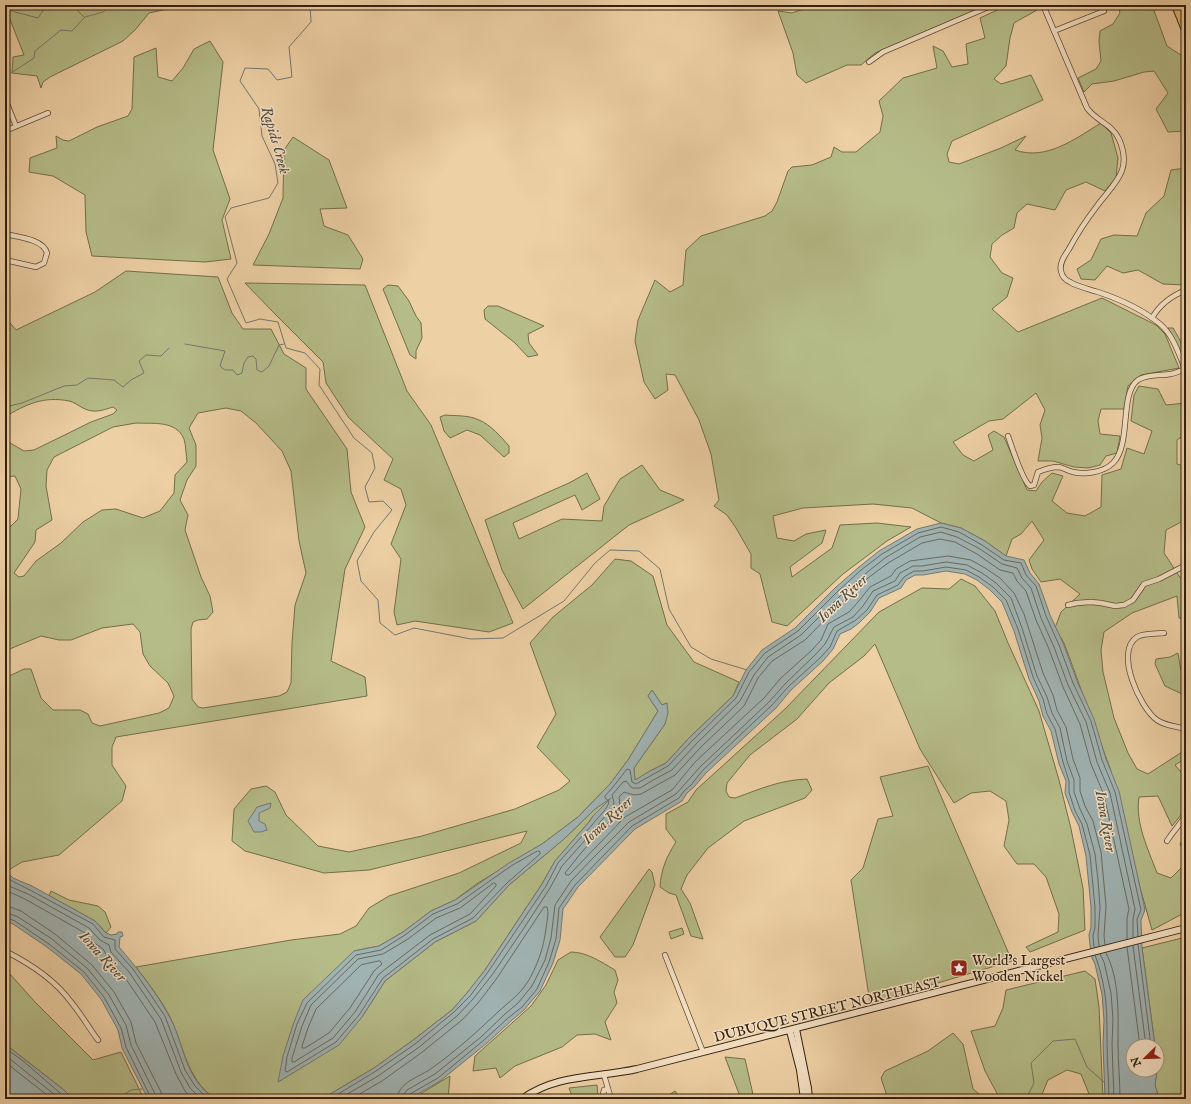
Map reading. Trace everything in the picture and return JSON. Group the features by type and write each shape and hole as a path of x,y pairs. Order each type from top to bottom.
{"highway":[{"path":"1176,5 1186,30"}],"main road":[{"name":"DUBUQUE STREET NORTHEAST","path":"522,1099 536,1090 558,1081 626,1072 1186,928"},
{"path":"793,1030 804,1099"},
{"path":"793,1030 808,1088 809,1099"}],"street":[{"path":"869,62 883,52 993,5"},
{"path":"1008,436 1023,475 1030,486 1034,485 1038,472 1048,468 1061,467 1073,472 1087,474 1104,468 1113,463 1120,454 1124,438 1130,392 1134,384 1147,377 1186,370 1169,334 1159,323 1111,297 1072,283 1061,273 1060,266 1063,259 1098,205 1118,181 1124,160 1122,147 1116,133 1109,125 1093,115 1087,108 1043,5"},
{"path":"1054,31 1104,11"},
{"path":"5,99 16,126"},
{"path":"5,131 48,114"},
{"path":"5,234 38,242 44,247 47,253 44,263 36,267 5,260"},
{"path":"1152,318 1155,312 1166,301 1186,290"},
{"path":"1068,605 1091,602 1115,606 1124,605 1133,600 1143,585 1159,579 1186,565"},
{"path":"1164,633 1142,635 1131,643 1128,652 1131,675 1140,698 1150,714 1160,722 1186,729"},
{"path":"1167,840 1186,814"},
{"path":"5,951 25,961 65,994 98,1040"},
{"path":"664,955 703,1052"},
{"path":"604,1075 610,1098"}],"green space":[{"path":"5,5 181,6 149,13 135,30 123,41 50,77 43,82 41,88 37,76 12,73 13,57 24,55 9,17 5,12"},
{"path":"815,5 987,5 875,53 861,65 847,65 806,83 797,75 793,53 778,11 792,13"},
{"path":"1008,5 1035,5 1037,10 1014,23 1006,66 994,79 1001,84 1031,75 1043,100 952,141 947,154 949,162 959,164 1001,148 1026,136 1015,150 1027,153 1049,151 1081,136 1101,123 1111,133 1118,158 1116,178 1105,191 1086,182 1066,190 1055,210 1027,204 1017,213 1014,228 1002,235 992,244 990,257 1002,273 1013,278 1007,297 992,309 1018,332 1102,298 1156,325 1165,334 1179,368 1141,375 1128,386 1124,409 1101,409 1098,421 1100,434 1120,436 1117,453 1106,456 1100,465 1088,468 1074,467 1053,461 1038,461 1042,438 1040,425 1045,410 1036,393 1003,419 989,421 953,442 963,455 974,461 993,450 988,435 994,431 1004,437 1027,490 1036,491 1042,482 1052,473 1063,476 1052,501 1067,513 1085,516 1101,507 1102,475 1121,469 1127,448 1144,454 1152,431 1131,421 1134,395 1139,386 1158,389 1166,405 1186,403 1186,434 1177,440 1177,464 1186,466 1186,521 1185,520 1166,530 1164,553 1186,584 1186,619 1179,618 1177,596 1132,613 1104,632 1101,650 1103,672 1114,718 1128,753 1137,769 1148,774 1182,752 1186,739 1186,758 1175,765 1186,778 1186,793 1181,815 1172,826 1158,796 1139,797 1138,807 1143,836 1157,873 1171,878 1186,863 1186,912 1152,930 1132,859 1110,768 1064,643 1055,628 1061,612 1080,594 1060,579 1041,582 1032,569 1029,560 1044,540 1032,521 1021,534 1012,539 1006,556 985,541 961,528 941,523 912,508 873,504 803,508 773,516 777,538 794,541 806,534 826,530 822,543 790,567 792,577 832,548 840,525 877,523 911,527 887,541 843,574 787,626 772,622 760,574 751,568 751,554 727,515 714,506 719,500 711,454 699,420 675,375 666,374 668,390 655,399 644,382 635,341 638,320 655,280 670,292 683,285 686,250 701,236 765,216 772,211 777,202 788,171 792,167 812,165 831,157 834,147 842,152 856,152 880,132 883,116 879,101 903,78 937,68 933,46 943,51 952,67 968,64 966,44 985,38 980,18"},
{"path":"1118,5 1152,5 1167,46 1184,57 1186,62 1186,131 1168,132 1156,109 1168,93 1154,71 1144,72 1114,81 1092,84 1084,92 1078,78 1096,69 1101,61 1099,41 1100,31 1113,24 1120,13"},
{"path":"210,41 223,62 213,150 230,199 222,220 231,259 205,262 92,256 86,232 85,195 53,176 29,172 30,158 57,148 56,136 63,140 69,141 97,127 128,116 132,109 134,57 156,48 158,77 172,81 183,68 194,49"},
{"path":"293,137 329,160 347,208 320,209 324,226 348,235 363,259 360,269 253,265 269,234 283,198 284,150"},
{"path":"1186,168 1186,285 1163,284 1138,270 1123,273 1107,266 1095,280 1081,279 1077,269 1091,260 1101,239 1114,235 1137,236 1146,213 1164,196 1171,170"},
{"path":"126,271 218,277 232,313 243,329 271,329 284,354 306,368 306,389 347,449 351,492 365,527 345,569 331,661 365,677 367,696 116,737 112,747 112,765 126,786 122,801 59,855 22,862 7,871 5,870 5,678 24,669 31,669 41,698 53,710 80,710 88,714 92,723 100,726 159,713 169,708 174,696 168,683 150,666 143,654 140,632 133,624 102,628 71,640 59,640 41,636 5,651 5,532 18,519 21,489 15,476 5,477 5,440 24,451 34,450 91,422 113,414 117,410 113,407 98,411 91,411 71,402 60,400 43,400 20,408 5,417 5,317 16,330 95,292","holes":["226,408 241,411 256,423 282,451 291,471 299,541 306,573 295,605 291,683 287,692 279,696 203,708 198,707 192,699 191,629 193,622 207,619 213,612 210,596 201,577 185,530 188,515 180,500 187,480 196,466 196,445 189,428 198,413","136,423 157,423 170,426 176,429 184,439 187,462 175,475 174,493 160,511 143,518 116,509 102,510 83,522 61,543 36,561 24,576 19,577 14,573 35,542 36,530 52,520 46,486 47,470 54,457 113,427"]},
{"path":"245,283 365,285 407,391 431,425 513,623 489,632 415,621 397,625 394,612 401,559 391,544 406,505 401,489 384,480 393,459 349,418 326,383 323,362"},
{"path":"388,285 398,286 409,301 421,323 422,338 416,351 416,359 410,355 383,289"},
{"path":"488,306 498,306 544,326 528,334 529,343 538,355 528,357 515,343 485,319 484,310"},
{"path":"1168,328 1173,328 1181,342 1186,365"},
{"path":"445,415 471,417 483,422 496,432 509,446 509,453 504,457 480,435 467,430 450,438 444,431 440,417"},
{"path":"642,465 660,490 684,500 629,525 523,609 502,570 485,520 569,483 587,473 600,499 582,510 575,495 513,523 519,539 562,519 602,521 604,506 620,479"},
{"path":"615,559 631,561 653,576 667,625 694,662 739,682 733,696 690,737 666,763 635,781 634,768 665,724 667,703 662,705 652,690 648,696 658,711 628,760 610,784 578,817 542,844 478,883 455,900 431,911 403,932 379,946 354,951 362,1017 385,981 435,942 476,921 509,885 564,839 595,809 613,796 593,816 555,861 542,884 485,970 452,1010 374,1068 322,1099 215,1099 197,1081 191,1071 169,1015 158,996 136,967 291,940 340,934 356,926 369,908 389,896 459,873 521,843 527,831 369,870 324,873 245,851 232,841 234,809 251,789 266,786 275,792 286,815 318,846 349,852 422,836 515,809 559,790 570,781 537,747 556,714 530,643 553,617 592,585"},
{"path":"961,579 975,586 995,611 1039,711 1059,780 1071,829 1083,888 1085,930 1030,952 1026,947 1058,932 1059,914 1046,877 1034,864 1017,864 1004,846 1009,820 1006,801 990,791 971,793 954,803 920,749 875,644 864,656 829,683 797,719 750,755 727,783 726,791 729,797 735,798 770,786 797,780 807,779 812,790 805,798 744,821 708,848 687,875 681,889 690,903 703,939 691,936 676,895 669,893 660,887 665,863 676,842 666,829 666,814 688,802 696,790 785,709 879,612 922,588 949,589"},
{"path":"1178,653 1181,671 1186,676 1186,699 1180,693 1165,686 1155,664 1156,659 1170,657"},
{"path":"928,766 1012,961 870,1003 851,880 863,868 878,819 893,816 880,777"},
{"path":"1186,835 1186,857 1180,844"},
{"path":"649,869 652,872 655,885 633,945 625,957 615,957 600,937"},
{"path":"51,891 69,900 98,906 105,912 111,927 106,933 95,921 49,896"},
{"path":"682,928 684,934 671,939 669,932"},
{"path":"1186,937 1186,1099 1159,1099 1155,1085 1156,1078 1165,1078 1165,1038 1154,1038 1142,948"},
{"path":"571,952 577,952 588,956 615,970 618,980 614,992 617,1003 605,1022 611,1040 595,1034 577,1035 562,1047 515,1066 500,1078 496,1068 473,1071 475,1056 531,1006 546,985 558,960"},
{"path":"1085,971 1095,979 1099,1007 1103,1099 1091,1099 1081,1074 1067,1070 1048,1080 1040,1099 1000,1099 985,1071 971,1031 995,1026 1003,1008 1006,990"},
{"path":"5,972 9,973 35,1002 93,1060 121,1052 144,1099 73,1099 64,1090 5,1044"},
{"path":"953,1033 963,1044 973,1089 985,1099 888,1099 881,1078 885,1071 928,1051"},
{"path":"725,1057 745,1059 754,1099 741,1099"},
{"path":"450,1076 448,1099 412,1099"},
{"path":"597,1085 599,1099 573,1099 569,1088"},
{"path":"675,1091 681,1099 663,1099"}],"water":[{"name":"Iowa River","path":"941,523 961,528 985,541 1006,556 1024,560 1030,573 1039,584 1050,615 1094,719 1106,759 1119,791 1145,910 1141,920 1142,948 1154,1038 1125,1038 1125,1078 1156,1078 1155,1085 1159,1099 1105,1099 1103,1044 1104,1020 1102,994 1090,945 1089,935 1091,927 1091,907 1086,856 1079,826 1065,793 1066,781 1059,764 1051,731 1043,716 1039,701 1029,679 1014,631 1002,602 977,580 965,574 946,571 915,575 906,580 901,588 879,598 870,612 859,623 840,634 833,649 823,661 791,690 776,708 706,773 687,793 682,801 635,829 578,887 563,909 560,940 553,963 540,991 524,1010 487,1043 440,1081 409,1099 322,1099 374,1068 452,1010 485,970 542,884 555,861 593,816 611,798 595,809 564,839 509,885 476,921 435,942 385,981 362,1017 339,1045 278,1082 283,1056 303,1000 354,951 379,946 403,932 431,911 455,900 509,863 542,844 578,817 610,784 628,760 658,711 648,696 652,690 662,705 667,703 668,713 665,724 634,768 635,780 666,763 690,737 733,696 746,670 762,650 795,628 835,588 879,551 917,529"},
{"path":"271,803 270,808 259,813 259,821 265,824 267,830 254,832 248,821 257,807"},
{"name":"Iowa River","path":"5,870 13,878 32,886 95,921 106,933 111,935 122,932 123,936 120,937 119,947 145,979 163,1005 174,1026 190,1070 204,1090 215,1099 148,1099 122,1048 118,1030 101,999 81,974 47,947 13,924 5,921"},
{"path":"5,1044 64,1090 73,1099 16,1099 5,1093"}],"waterway":[{"path":"5,8 38,18 44,9 54,5"},
{"path":"72,5 84,17"},
{"path":"11,73 34,58 35,51 61,30 72,31 85,17 103,12 112,5"},
{"name":"Rapids Creek","path":"310,5 311,22 289,47 292,77 277,80 268,69 245,68 240,81 259,109 262,136 275,164 278,183 269,198 231,208 225,217 237,263 227,279 246,323 260,319 278,322 286,348 305,353 320,369 319,385 354,438 372,453 375,468 365,487 369,502 383,501 392,510 374,532 357,561 361,581 378,600 380,623 395,635 414,628 471,639 503,638 564,601 595,563 610,550 639,551 660,569 669,609 691,647 711,659 747,670"},
{"path":"185,344 225,351 220,366 225,370 233,370 237,375 242,373 244,363 248,357 253,356 256,359 257,370 262,372 269,366 279,345 284,344"},
{"path":"5,407 22,403 64,386 77,385 88,378 114,380 123,387 131,380 144,373 139,361 146,355 161,356 169,348"},
{"path":"1026,1099 1034,1083 1031,1063 1053,1041 1075,1039 1087,1067 1105,1083"},
{"path":"117,1099 131,1090 142,1089"}],"place":[{"name":"World’s Largest Wooden Nickel","path":"959,968"}]}
